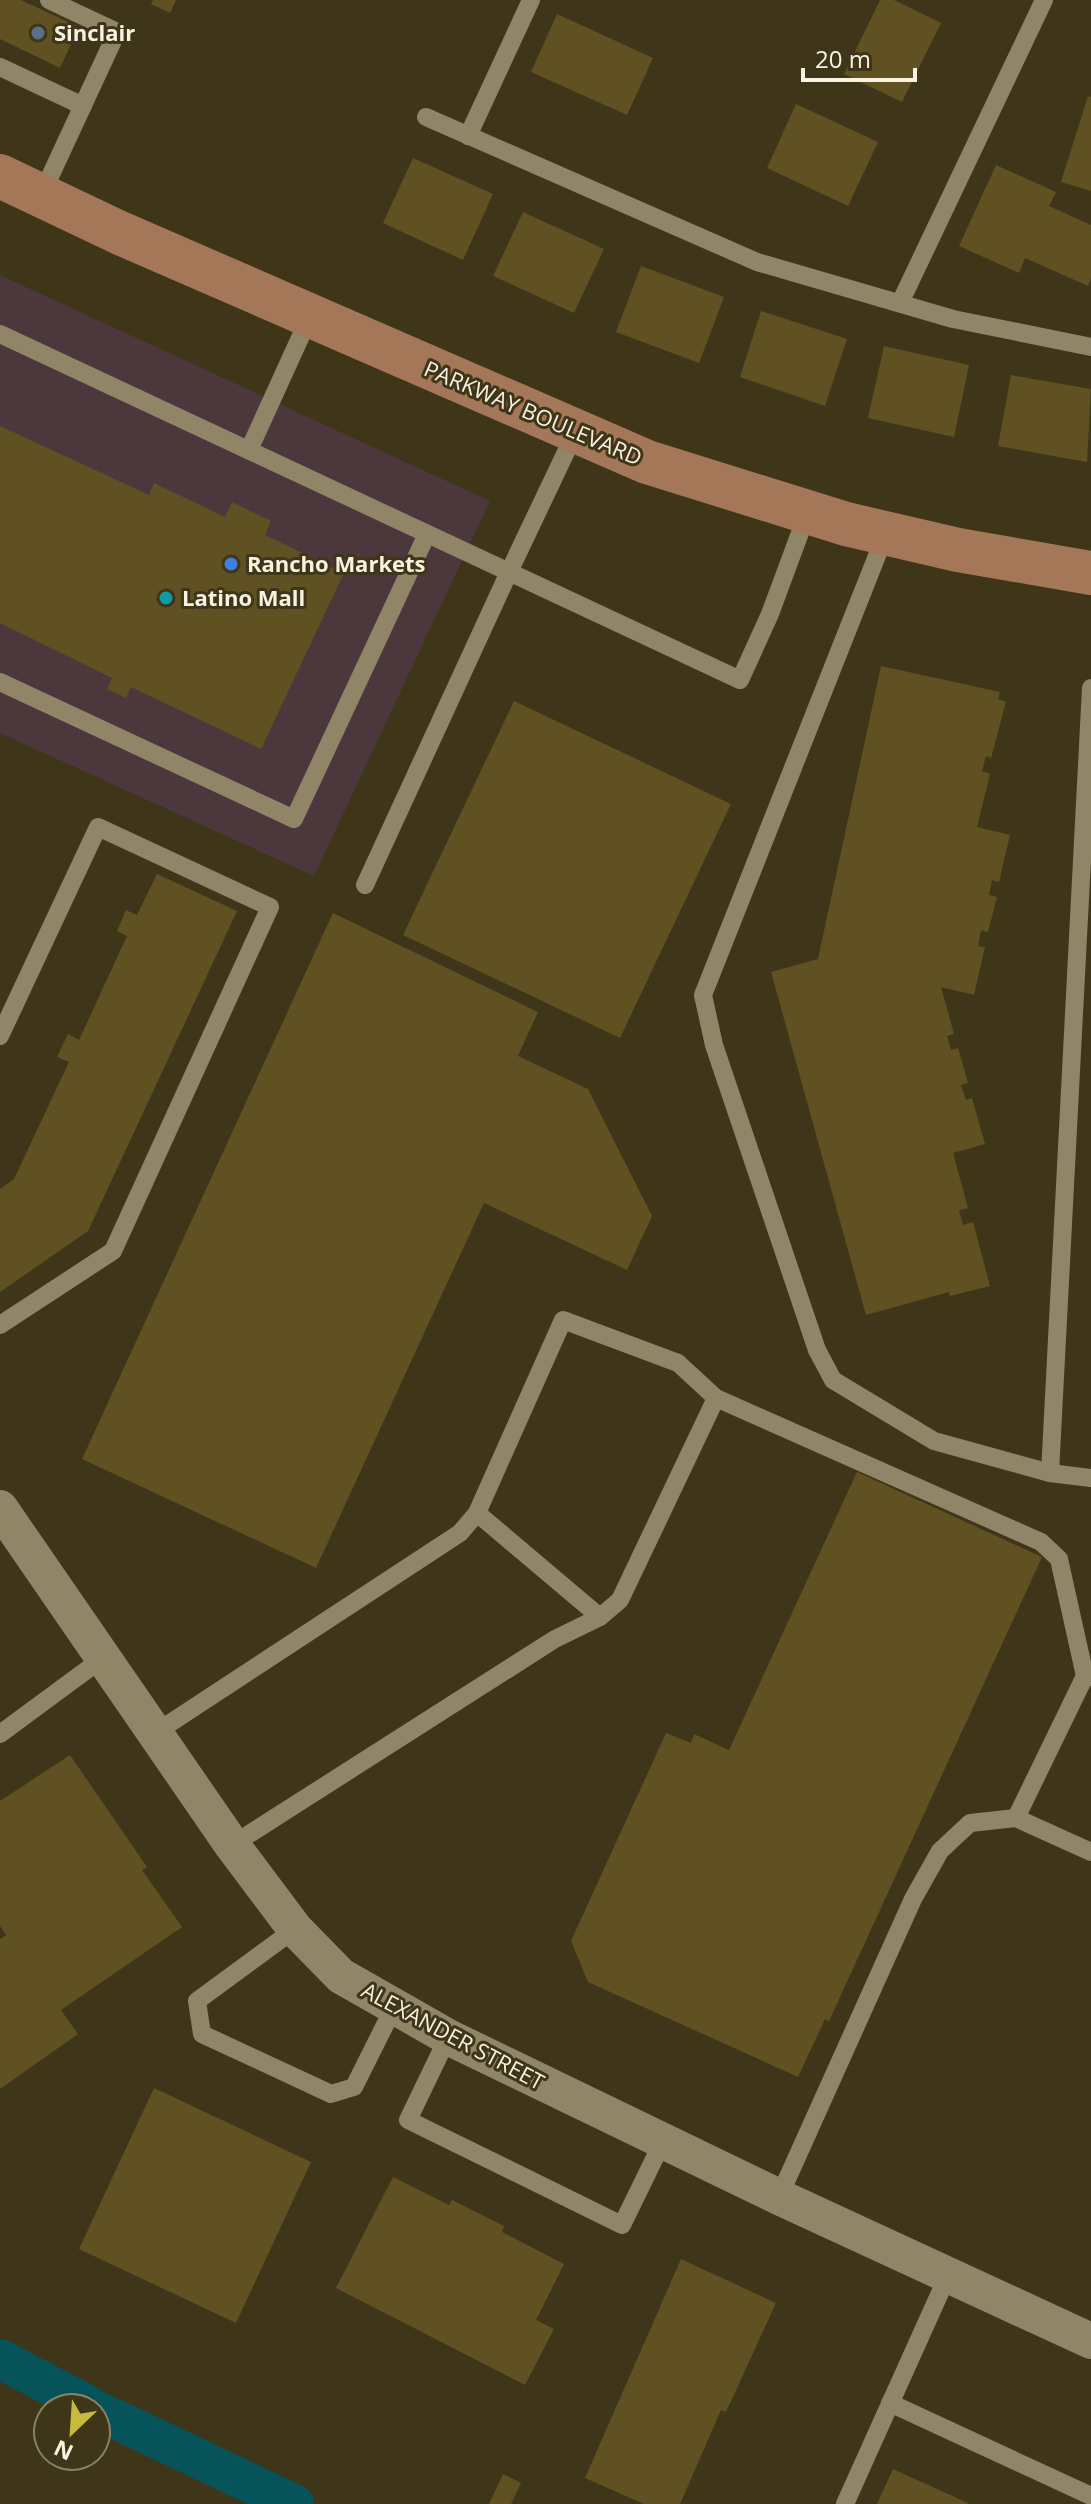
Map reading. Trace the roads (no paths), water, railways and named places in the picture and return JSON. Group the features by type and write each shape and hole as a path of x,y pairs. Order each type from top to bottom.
{"street":[{"name":"PARKWAY BOULEVARD","path":"0,176 310,316 647,462 807,514 886,533 1091,573"},
{"name":"ALEXANDER STREET","path":"0,1508 232,1845 295,1929 341,1976 393,2009 448,2037 779,2197 1091,2341"}],"lane":[{"path":"41,196 117,32 49,0"},
{"path":"468,136 531,0"},
{"path":"900,303 1044,0"},
{"path":"0,67 83,106"},
{"path":"426,117 757,262 953,319 1091,347"},
{"path":"249,450 310,316"},
{"path":"0,334 740,680 770,614 807,514"},
{"path":"365,885 575,433"},
{"path":"886,533 703,995 714,1045 812,1336 833,1380 934,1441 1050,1473 1091,1478"},
{"path":"0,682 294,819 427,534"},
{"path":"1050,1473 1091,688"},
{"path":"0,1036 98,827 270,907 113,1251 0,1325"},
{"path":"155,1733 460,1533 477,1513 563,1320 678,1363 716,1398 1041,1542 1059,1559 1088,1676 1016,1818"},
{"path":"232,1845 555,1639 600,1617 620,1600 716,1398"},
{"path":"477,1513 600,1617"},
{"path":"0,1734 103,1658"},
{"path":"779,2197 913,1899 940,1851 970,1823 1016,1818 1091,1852"},
{"path":"295,1929 197,2001 202,2034 331,2094 354,2087 393,2009"},
{"path":"448,2037 408,2120 622,2225 663,2141"},
{"path":"845,2504 948,2275"},
{"path":"890,2403 1091,2496"}],"waterway":[{"path":"0,2359 63,2392"},
{"path":"112,2418 294,2504"}],"place":[{"name":"Sinclair","path":"38,33"},
{"name":"Rancho Markets","path":"231,564"},
{"name":"Latino Mall","path":"166,598"}]}
